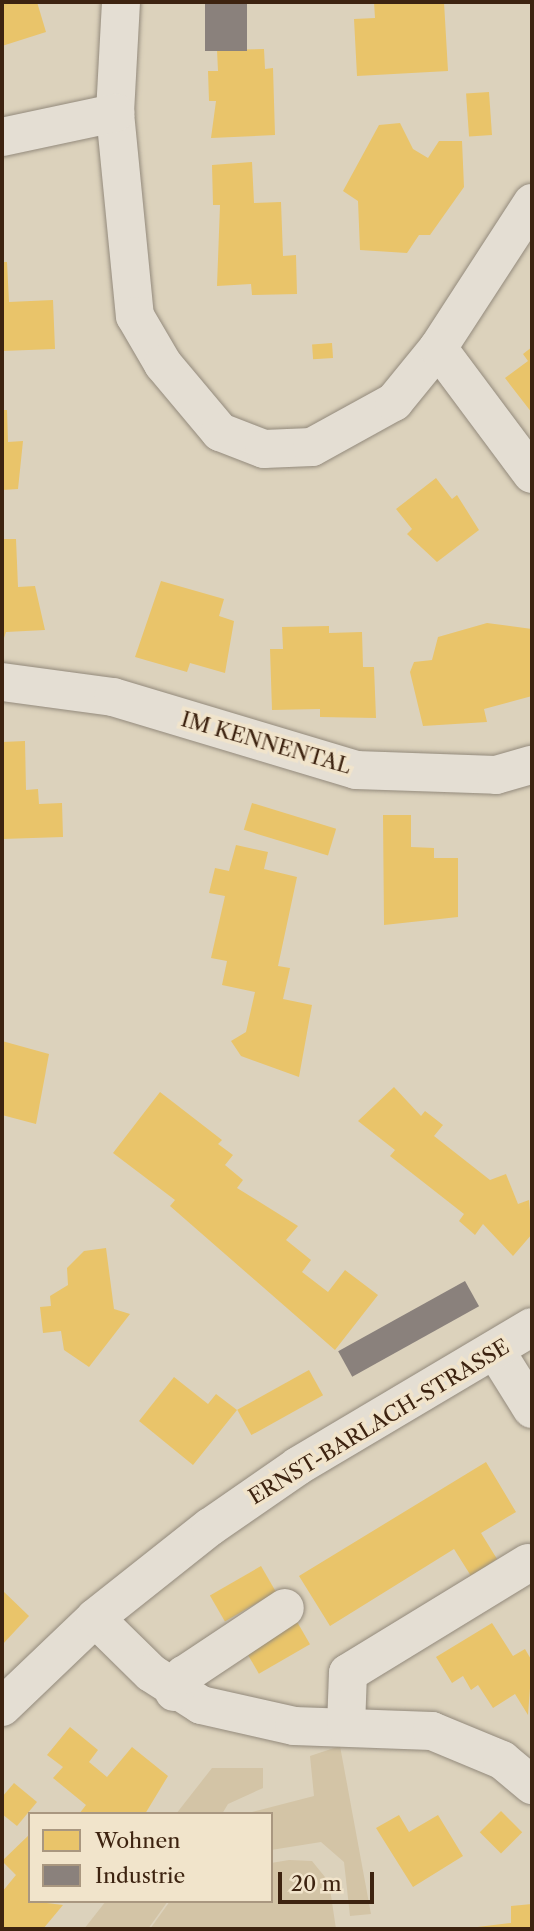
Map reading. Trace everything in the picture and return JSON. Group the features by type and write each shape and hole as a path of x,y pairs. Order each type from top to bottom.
{"street":[{"path":"121,2 116,113 135,316 163,364 220,432 264,449 312,447 394,402 438,348 532,204"},
{"path":"2,137 116,113"},
{"path":"438,348 532,474"},
{"name":"IM KENNENTAL","path":"2,682 113,697 356,770 496,775 532,765"},
{"name":"ERNST-BARLACH-STRASSE","path":"2,1707 95,1618 298,1466 497,1353 532,1327"},
{"path":"497,1353 532,1409"},
{"path":"346,1727 348,1673 528,1563"},
{"path":"174,1692 184,1675 285,1608"},
{"path":"95,1618 174,1692 243,1718 432,1731 502,1760 532,1785"}],"shaded area":[{"path":"340,1746 371,1914 350,1916 344,1862 321,1842 273,1850 273,1812 252,1812 314,1796 310,1756"},
{"path":"212,1768 263,1768 263,1788 228,1804 223,1812 178,1812"},
{"path":"312,1861 329,1882 336,1929 150,1929 169,1903 273,1903 273,1863"},
{"path":"104,1903 167,1903 148,1929 84,1929"}],"building: Wohnen":[{"path":"37,2 46,32 2,46 2,3"},
{"path":"374,2 444,2 448,71 357,76 354,19 375,18"},
{"path":"264,49 265,69 273,68 275,135 211,138 216,101 209,101 208,71 218,71 217,50"},
{"path":"489,92 492,135 469,136 466,94"},
{"path":"400,123 413,149 428,158 439,141 462,141 464,187 430,235 419,235 407,253 360,250 358,201 343,191 379,125"},
{"path":"252,162 254,203 281,202 283,256 296,255 297,294 252,295 251,284 217,286 220,205 213,205 212,165"},
{"path":"2,262 7,262 9,302 53,300 55,349 2,351"},
{"path":"332,343 333,358 313,359 312,344"},
{"path":"532,347 532,413 505,378 528,361 523,354"},
{"path":"2,410 7,410 8,442 23,441 18,489 2,490"},
{"path":"436,478 452,499 457,495 479,530 437,562 407,534 412,529 396,509"},
{"path":"2,539 16,539 18,587 35,586 45,630 6,632 2,644"},
{"path":"161,581 224,599 219,616 234,621 225,673 190,663 187,672 135,657"},
{"path":"487,623 532,629 532,696 484,709 487,722 423,726 410,672 414,662 432,660 438,637"},
{"path":"329,626 329,633 362,632 363,667 374,667 376,718 320,717 320,709 272,710 270,649 283,649 282,627"},
{"path":"25,741 26,790 38,789 39,804 62,803 63,837 2,839 2,742"},
{"path":"252,803 336,829 328,856 244,830"},
{"path":"383,815 411,815 411,847 434,848 434,858 458,858 458,917 384,925"},
{"path":"236,845 268,852 264,869 297,877 278,966 290,968 283,999 312,1005 299,1077 241,1056 231,1041 246,1032 255,992 222,985 227,961 211,958 225,896 209,893 215,868 229,871"},
{"path":"2,1041 49,1054 36,1124 2,1115"},
{"path":"394,1087 421,1116 425,1111 443,1125 434,1136 490,1180 506,1174 518,1204 529,1200 532,1234 513,1256 483,1224 475,1235 459,1221 464,1214 390,1156 395,1150 358,1121"},
{"path":"160,1092 222,1140 218,1144 233,1155 225,1165 243,1180 237,1188 298,1226 286,1240 311,1260 302,1272 328,1292 345,1270 378,1295 335,1350 170,1206 175,1200 113,1153"},
{"path":"106,1248 114,1309 130,1314 89,1367 64,1350 61,1331 43,1333 40,1307 51,1306 50,1296 68,1285 67,1268 84,1251"},
{"path":"309,1370 323,1395 251,1435 237,1410"},
{"path":"174,1377 208,1404 216,1394 237,1410 193,1465 139,1421"},
{"path":"486,1462 516,1512 481,1533 497,1559 471,1576 454,1549 330,1626 299,1576"},
{"path":"261,1566 276,1592 225,1621 210,1596"},
{"path":"2,1590 29,1616 2,1645"},
{"path":"296,1620 310,1644 259,1674 245,1650"},
{"path":"492,1623 513,1656 525,1649 532,1661 528,1715 515,1694 493,1708 478,1685 471,1690 463,1676 452,1683 436,1657"},
{"path":"70,1727 98,1750 89,1762 107,1777 132,1747 168,1776 146,1812 81,1812 86,1805 53,1778 63,1767 47,1755"},
{"path":"14,1783 37,1802 17,1826 2,1814 2,1797"},
{"path":"501,1811 522,1832 501,1853 480,1832"},
{"path":"399,1815 409,1832 438,1815 463,1856 413,1887 376,1828"},
{"path":"28,1836 28,1903 63,1905 43,1929 2,1929 2,1892 16,1875 2,1861"},
{"path":"532,1904 532,1929 461,1929 511,1923 511,1906"}],"building: Industrie":[{"path":"205,2 247,2 247,51 205,51"},
{"path":"465,1281 479,1306 352,1377 338,1351"}]}
